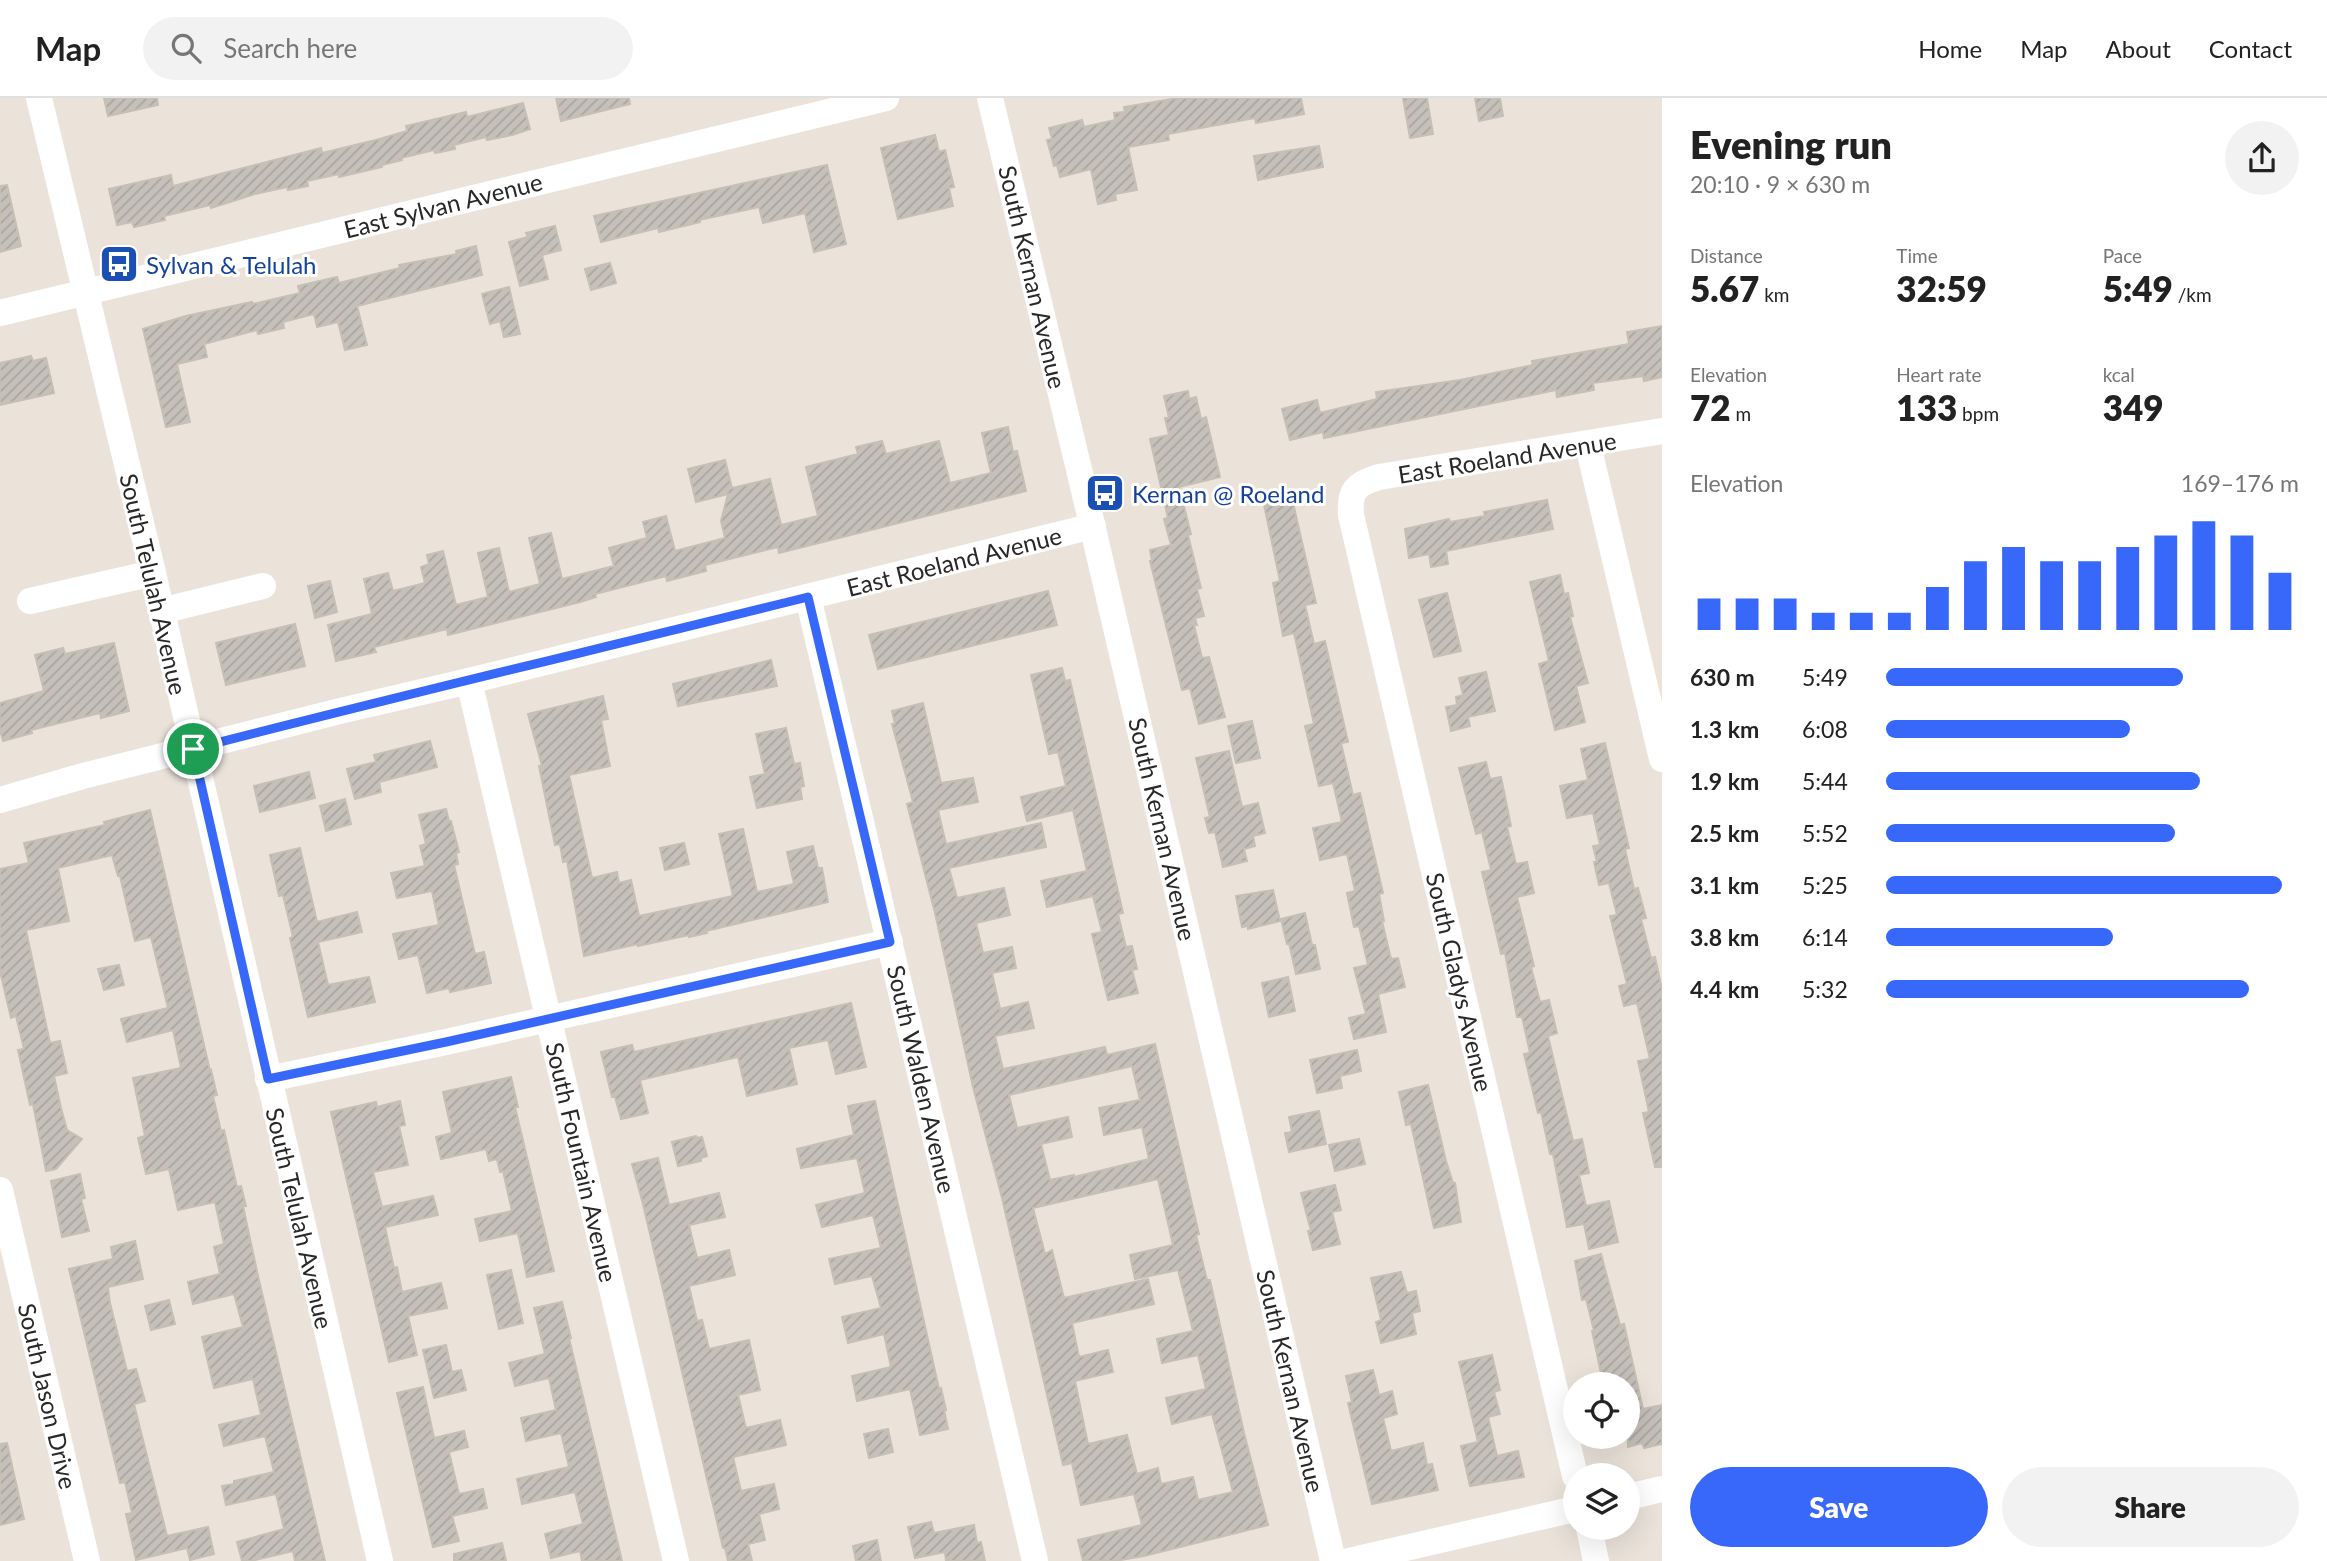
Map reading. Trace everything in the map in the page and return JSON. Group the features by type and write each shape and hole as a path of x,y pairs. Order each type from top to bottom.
{"street":[{"name":"South Telulah Avenue","path":"39,98 153,573 380,1561"},
{"name":"East Sylvan Avenue","path":"0,313 886,98"},
{"name":"South Kernan Avenue","path":"990,98 1093,526 1333,1561"},
{"name":"East Roeland Avenue","path":"1356,489 1365,481 1379,477 1662,431"},
{"path":"1588,445 1662,759"},
{"name":"South Gladys Avenue","path":"1356,489 1351,497 1351,515 1572,1463"},
{"name":"East Roeland Avenue","path":"0,800 83,776 340,711 1093,526"},
{"path":"30,601 153,573"},
{"path":"161,611 263,586"},
{"name":"South Walden Avenue","path":"808,597 1035,1561"},
{"name":"South Fountain Avenue","path":"469,681 676,1561"},
{"path":"268,1079 890,942"},
{"name":"South Jason Drive","path":"0,1190 86,1561"},
{"path":"1640,1494 1662,1489"},
{"path":"1349,1561 1563,1511"},
{"path":"1591,1540 1596,1561"}],"building":[{"path":"104,98 157,98 158,105 108,116"},
{"path":"556,98 629,98 630,104 561,121"},
{"path":"1178,98 1301,98 1304,114 1256,123 1255,118 1168,134 1169,140 1128,147 1137,190 1115,194 1116,200 1098,204 1091,169 1060,177 1047,140 1052,139 1049,128 1082,120 1084,127 1115,120 1114,113 1125,112 1124,107"},
{"path":"1403,98 1427,98 1433,134 1410,138"},
{"path":"1475,98 1500,98 1503,116 1479,121"},
{"path":"523,103 530,129 512,135 487,140 486,137 454,145 455,149 435,153 434,150 401,158 402,160 382,167 307,181 308,186 288,190 287,187 211,208 210,205 164,216 165,220 134,227 132,222 117,225 109,189 171,175 173,186 321,148 322,153 376,140 407,131 406,126 466,112 467,117"},
{"path":"935,135 939,152 945,150 954,187 949,188 953,206 898,219 881,148"},
{"path":"1319,146 1323,167 1258,180 1254,156"},
{"path":"827,165 846,244 814,252 805,213 763,223 759,207 659,232 658,228 601,242 594,216"},
{"path":"7,185 21,246 0,252 0,186"},
{"path":"555,226 561,250 542,255 548,279 520,286 509,242 528,237 526,233"},
{"path":"476,246 482,275 357,306 367,345 345,350 338,322 317,327 314,314 283,322 284,328 258,334 257,330 204,344 207,357 177,364 190,422 166,427 143,329 186,316 300,293 298,286 337,277 339,283 400,268 399,265 457,254 456,251"},
{"path":"610,263 616,283 591,290 585,269"},
{"path":"509,287 520,334 504,337 500,321 490,324 482,294"},
{"path":"1662,326 1662,377 1644,381 1643,376 1593,383 1594,390 1557,397 1556,390 1324,438 1323,432 1290,440 1282,409 1317,400 1320,413 1377,399 1376,392 1460,380 1533,365 1532,361 1629,344 1627,332"},
{"path":"31,356 33,361 46,358 54,393 0,405 0,363"},
{"path":"1188,391 1189,399 1196,397 1201,419 1206,417 1220,477 1179,487 1201,588 1197,589 1204,616 1195,618 1197,625 1194,625 1202,658 1209,657 1225,717 1199,724 1190,688 1182,690 1150,561 1150,550 1171,545 1164,519 1168,518 1150,439 1169,435 1165,418 1169,418 1164,396"},
{"path":"1008,427 1013,452 1017,451 1026,491 779,553 778,547 705,565 706,571 667,581 666,576 595,594 596,597 580,602 448,635 447,629 374,647 376,652 336,661 328,625 372,614 364,579 388,573 393,591 425,583 421,567 429,564 427,555 443,551 456,605 488,597 478,553 499,548 509,592 540,584 529,538 551,533 562,579 614,566 609,548 647,538 643,522 666,516 675,551 725,538 721,521 728,494 696,502 688,469 725,460 732,488 770,479 781,525 818,516 806,467 858,454 856,447 882,441 886,454 939,441 950,483 991,473 982,433"},
{"path":"1291,494 1316,603 1305,605 1314,644 1325,641 1348,742 1341,743 1353,795 1360,793 1383,893 1379,894 1382,921 1391,959 1398,958 1405,987 1378,994 1386,1032 1354,1039 1349,1018 1366,1014 1354,968 1368,965 1359,926 1354,927 1347,893 1355,891 1347,854 1320,860 1313,828 1342,822 1333,783 1319,786 1305,726 1314,724 1294,633 1283,636 1273,583 1280,581 1263,500"},
{"path":"1547,500 1553,529 1446,551 1448,564 1431,567 1429,554 1409,558 1405,529 1449,519 1450,522 1485,516 1484,512"},
{"path":"1560,575 1564,594 1568,593 1573,616 1570,617 1588,683 1576,686 1585,722 1555,730 1539,664 1549,661 1530,582"},
{"path":"330,581 337,612 315,618 308,586"},
{"path":"1048,591 1057,625 878,669 869,635"},
{"path":"1447,593 1461,651 1434,657 1419,600"},
{"path":"295,624 305,666 226,685 216,643"},
{"path":"114,643 129,711 101,718 100,713 31,730 32,733 3,741 0,730 0,703 44,691 35,655 63,648 65,654"},
{"path":"771,660 777,686 678,706 673,684"},
{"path":"1062,668 1065,681 1070,680 1123,913 1118,914 1126,947 1132,946 1137,969 1132,970 1138,993 1108,1000 1092,934 1102,932 1093,896 1047,907 1041,881 1087,871 1073,810 1027,821 1021,797 1066,786 1058,752 1049,754 1031,675"},
{"path":"1486,672 1495,711 1468,717 1470,726 1451,731 1446,707 1457,705 1456,697 1463,695 1459,678"},
{"path":"603,696 608,719 601,720 610,766 569,775 592,878 617,872 619,883 631,880 639,916 733,896 719,834 743,829 757,892 794,884 787,852 813,846 818,868 822,868 828,902 689,937 638,944 584,956 567,861 563,862 560,844 555,845 539,766 542,766 528,714"},
{"path":"923,703 941,783 973,778 978,802 938,810 946,844 1041,823 1046,847 949,868 957,898 1004,888 1010,915 976,923 983,953 1012,947 1016,968 992,973 1000,1009 1028,1002 1034,1028 995,1036 1003,1069 1105,1047 1107,1055 1155,1044 1199,1234 1196,1235 1207,1280 1210,1280 1244,1433 1268,1525 1144,1556 1115,1561 1083,1561 1078,1540 1142,1525 1134,1494 1081,1505 1072,1463 1063,1465 1002,1198 973,1087 935,913 907,804 913,802 892,724 895,724 892,711","holes":["1132,1066 1140,1100 1099,1108 1104,1135 1142,1127 1149,1159 1050,1180 1041,1144 1072,1137 1068,1117 1017,1128 1009,1095","1158,1179 1173,1245 1130,1255 1135,1279 1178,1270 1193,1331 1157,1339 1162,1363 1198,1355 1206,1389 1166,1398 1172,1424 1212,1414 1233,1492 1198,1500 1193,1477 1161,1484 1158,1468 1137,1474 1127,1435 1088,1444 1075,1381 1113,1372 1108,1350 1079,1357 1072,1323 1154,1304 1148,1279 1064,1298 1052,1250 1045,1254 1033,1208"]},
{"path":"1252,721 1260,758 1236,763 1228,726"},
{"path":"786,728 794,764 800,763 804,786 800,787 802,799 757,808 750,777 765,774 756,734"},
{"path":"430,741 437,767 379,782 381,792 355,799 347,769 376,762 374,755"},
{"path":"1605,743 1629,848 1625,849 1634,889 1638,888 1646,918 1641,919 1651,958 1655,957 1662,989 1662,1167 1655,1167 1643,1113 1649,1112 1638,1061 1650,1059 1637,1003 1624,1006 1619,986 1627,984 1610,916 1617,915 1609,883 1599,885 1593,846 1600,845 1593,813 1567,818 1560,786 1588,780 1581,749"},
{"path":"1229,751 1242,807 1258,803 1265,833 1253,836 1255,846 1244,849 1247,861 1223,867 1215,832 1209,833 1205,818 1210,817 1196,758"},
{"path":"1486,762 1490,779 1501,777 1511,826 1507,827 1516,864 1527,862 1534,893 1517,897 1540,1002 1549,1000 1557,1033 1548,1036 1573,1141 1582,1139 1589,1173 1579,1175 1586,1206 1609,1201 1618,1242 1589,1249 1584,1224 1567,1227 1553,1154 1550,1154 1541,1112 1538,1113 1524,1054 1530,1053 1522,1017 1517,1017 1505,953 1501,954 1482,872 1491,870 1482,832 1476,834 1459,768"},
{"path":"309,772 315,798 260,812 254,786"},
{"path":"345,799 351,824 326,831 320,806"},
{"path":"446,809 459,852 456,853 458,864 454,865 475,954 484,952 491,983 450,992 449,988 427,993 418,955 399,959 393,934 439,925 432,891 397,898 391,873 425,866 420,846 426,844 419,815"},
{"path":"150,810 217,1095 213,1096 221,1131 224,1130 237,1187 241,1186 246,1206 243,1206 258,1276 325,1561 295,1561 293,1551 242,1561 237,1542 284,1529 276,1494 226,1505 222,1486 274,1472 265,1436 224,1446 219,1425 261,1415 253,1379 214,1388 202,1337 243,1327 234,1294 193,1304 188,1282 220,1274 214,1247 224,1244 215,1202 178,1210 169,1169 146,1174 138,1138 145,1136 133,1078 181,1068 173,1030 127,1042 121,1019 168,1008 151,937 135,941 120,876 112,855 58,868 69,921 26,930 50,1043 60,1041 67,1073 54,1076 61,1108 67,1130 82,1139 56,1169 46,1171 33,1104 30,1105 18,1050 24,1049 16,1016 11,1018 0,971 0,869 29,863 24,843 105,825 104,822"},
{"path":"684,843 689,864 665,870 660,848"},
{"path":"300,848 317,922 357,912 362,932 318,942 328,985 369,977 375,1002 308,1017 290,938 293,937 283,895 279,896 270,855"},
{"path":"1273,890 1280,921 1248,929 1248,926 1242,927 1236,896"},
{"path":"1305,913 1320,969 1296,974 1281,919"},
{"path":"119,965 124,985 104,990 98,969"},
{"path":"1288,977 1295,1011 1269,1017 1262,983"},
{"path":"851,1003 866,1067 836,1074 828,1040 789,1048 797,1084 747,1096 738,1057 640,1080 648,1113 621,1119 615,1097 612,1097 601,1052 632,1045 634,1052"},
{"path":"1357,1050 1361,1071 1340,1076 1342,1088 1317,1093 1310,1060"},
{"path":"511,1077 518,1107 515,1107 554,1271 527,1277 518,1233 480,1241 475,1219 512,1211 503,1171 500,1172 497,1159 489,1161 486,1149 441,1159 436,1137 452,1133 443,1092"},
{"path":"1428,1085 1446,1161 1455,1183 1461,1222 1434,1228 1411,1124 1406,1125 1399,1092"},
{"path":"400,1101 405,1125 399,1126 408,1165 373,1172 382,1207 433,1196 438,1215 385,1227 394,1268 397,1267 402,1292 441,1283 447,1308 408,1316 417,1355 389,1362 331,1112 376,1102 377,1107"},
{"path":"875,1101 939,1389 941,1388 946,1410 948,1429 920,1435 910,1389 857,1401 852,1376 891,1367 884,1334 848,1343 842,1317 881,1308 872,1276 835,1284 829,1259 881,1248 873,1215 822,1227 816,1205 865,1193 857,1158 801,1168 797,1149 854,1135 848,1106"},
{"path":"1319,1111 1326,1144 1289,1152 1285,1133 1292,1132 1289,1117"},
{"path":"702,1137 707,1156 701,1158 701,1161 678,1166 672,1142"},
{"path":"1359,1139 1365,1164 1335,1171 1329,1145"},
{"path":"658,1158 669,1205 719,1193 725,1217 689,1225 697,1258 729,1250 735,1275 689,1286 697,1321 702,1320 709,1349 749,1340 760,1390 738,1395 746,1428 780,1420 786,1445 733,1457 741,1491 774,1484 779,1509 759,1514 765,1540 748,1544 752,1561 728,1561 723,1548 632,1164"},
{"path":"80,1174 85,1198 81,1199 89,1231 62,1237 51,1181"},
{"path":"1335,1185 1341,1210 1332,1212 1340,1244 1313,1250 1301,1193"},
{"path":"135,1241 143,1279 108,1287 110,1303 127,1371 136,1369 145,1401 134,1404 167,1536 208,1527 214,1554 190,1560 187,1548 136,1560 126,1514 132,1513 125,1482 120,1483 69,1269 113,1259 111,1247"},
{"path":"1601,1254 1620,1325 1624,1324 1635,1372 1601,1372 1594,1331 1586,1299 1582,1300 1575,1261"},
{"path":"511,1270 523,1323 499,1329 487,1275"},
{"path":"1401,1272 1407,1293 1416,1291 1420,1311 1412,1313 1416,1334 1381,1343 1376,1322 1381,1320 1371,1278"},
{"path":"169,1300 175,1324 151,1330 145,1306"},
{"path":"562,1302 622,1561 582,1561 580,1551 551,1558 545,1534 583,1524 575,1492 522,1504 517,1479 569,1467 561,1433 526,1441 521,1418 556,1410 549,1378 515,1386 509,1363 545,1354 534,1308"},
{"path":"446,1345 452,1372 461,1370 466,1390 434,1398 423,1350"},
{"path":"1492,1355 1500,1390 1494,1392 1500,1414 1488,1417 1497,1456 1518,1451 1524,1477 1470,1486 1461,1446 1478,1442 1459,1362"},
{"path":"1373,1370 1379,1395 1392,1391 1397,1414 1383,1418 1391,1451 1423,1443 1427,1465 1432,1464 1438,1490 1372,1504 1348,1403 1352,1402 1346,1376"},
{"path":"423,1387 434,1438 464,1431 468,1447 449,1452 459,1494 483,1489 487,1508 452,1516 459,1541 433,1547 397,1393"},
{"path":"1640,1396 1643,1409 1662,1405 1662,1444 1644,1448"},
{"path":"888,1429 893,1452 869,1458 864,1434"},
{"path":"7,1443 24,1519 0,1525 0,1444"},
{"path":"931,1522 934,1533 974,1525 977,1543 981,1542 985,1561 946,1561 945,1552 915,1558 908,1527"},
{"path":"877,1540 881,1561 856,1561 853,1546"},
{"path":"502,1543 506,1561 454,1561 454,1554"}],"place":[{"name":"Sylvan & Telulah","path":"119,264"},
{"name":"Kernan @ Roeland","path":"1105,493"}],"route":[{"path":"808,597 890,942 446,1042 268,1079 193,749 808,597"}]}
